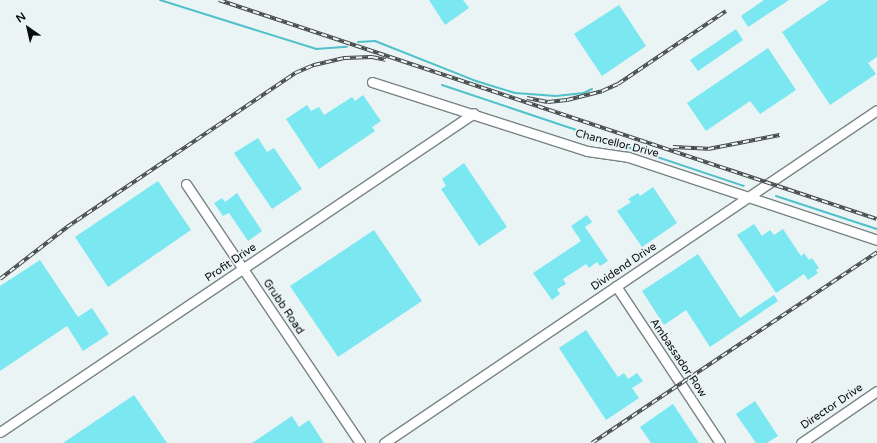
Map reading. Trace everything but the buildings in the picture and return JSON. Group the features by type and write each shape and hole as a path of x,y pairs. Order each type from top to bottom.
{"street":[{"name":"Chancellor Drive","path":"372,82 474,113 587,151 628,157 750,196 877,240"},
{"name":"Dividend Drive","path":"384,443 877,110"},
{"name":"Profit Drive","path":"0,432 474,113"},
{"name":"Grubb Road","path":"186,184 360,443"},
{"name":"Ambassador Row","path":"616,286 720,443"},
{"name":"Director Drive","path":"801,443 877,392"}],"waterway":[{"path":"160,0 316,49 347,47"},
{"path":"358,42 375,41 476,81 515,93 556,96 584,93 592,89"},
{"path":"442,85 744,186"},
{"path":"776,196 877,229"}],"railway":[{"path":"219,0 877,219"},
{"path":"527,98 548,102 567,100 602,91 618,84 726,11"},
{"path":"0,279 67,227 295,73 314,65 344,58 372,57 386,60"},
{"path":"673,147 708,149 780,135"},
{"path":"592,443 877,252"}]}
